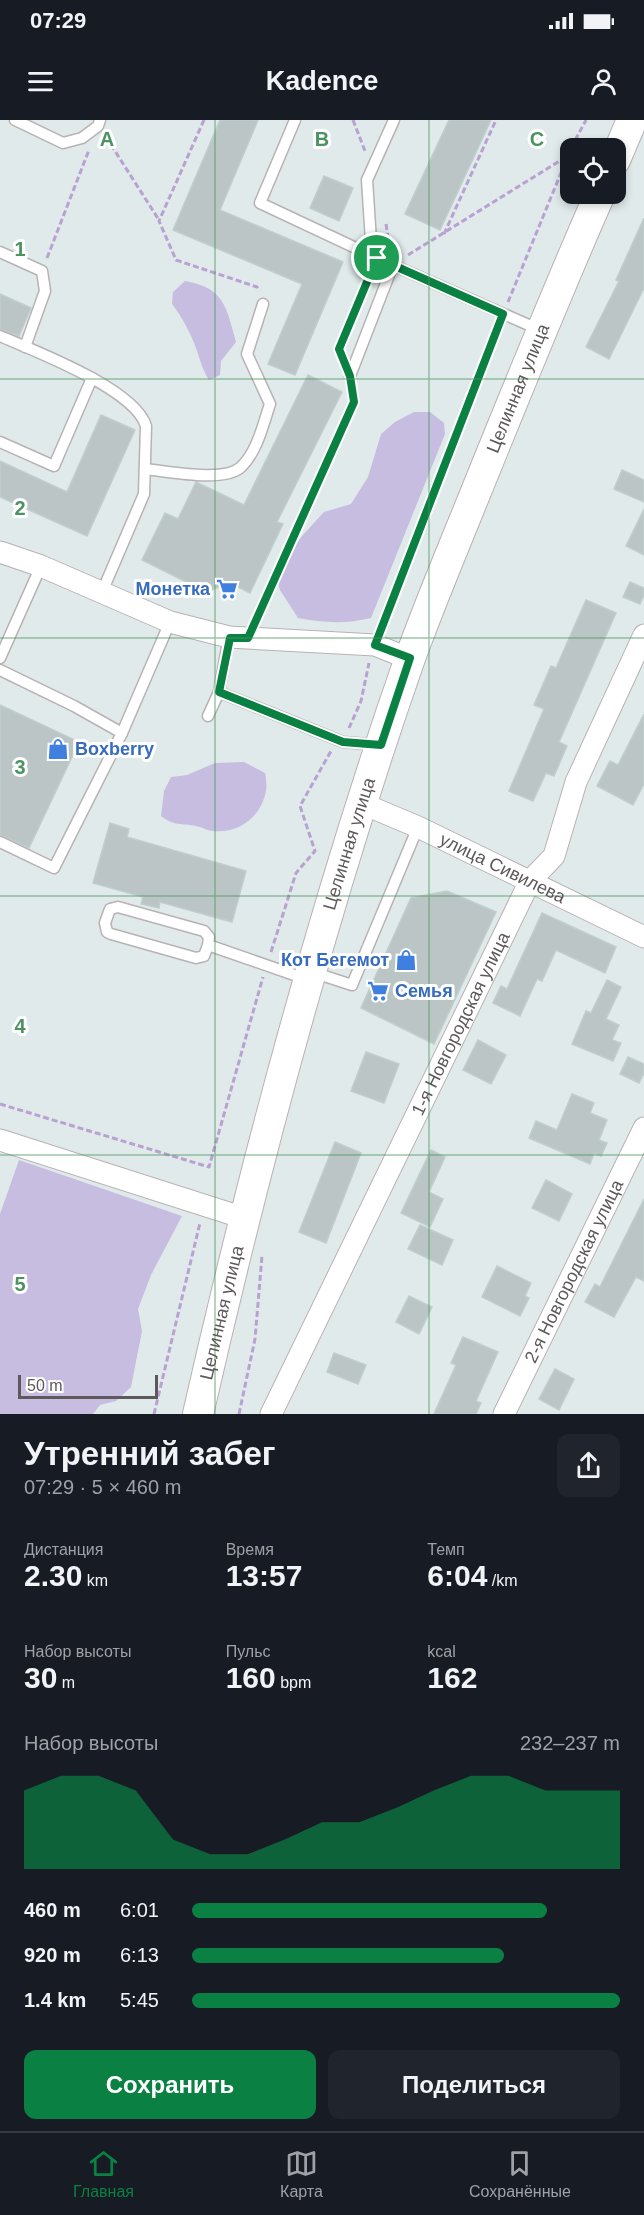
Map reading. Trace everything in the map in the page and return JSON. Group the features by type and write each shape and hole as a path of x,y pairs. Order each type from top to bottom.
{"main road":[{"path":"624,138 632,120"},
{"name":"Целинная улица","path":"198,1414 244,1218 310,976 361,803 410,658 540,330 596,204"}],"street":[{"path":"0,552 41,566 170,622 239,638 375,645 410,658"},
{"name":"1-я Новгородская улица","path":"270,1414 530,882 554,856 576,782 644,635"},
{"name":"улица Сивилева","path":"361,803 418,827 644,937"},
{"name":"2-я Новгородская улица","path":"504,1414 644,1128"},
{"path":"0,1140 244,1218"}],"lane":[{"path":"15,120 63,143 82,138 99,123"},
{"path":"295,120 260,203 374,257 540,330"},
{"path":"374,257 367,180 394,120"},
{"path":"0,252 42,271 45,291 25,346"},
{"path":"350,376 393,265"},
{"path":"145,469 219,476 240,469 253,451 270,404 247,354 263,304"},
{"path":"0,336 92,378 135,408 143,417 146,426 144,494 102,592"},
{"path":"0,442 54,466 92,378"},
{"path":"0,658 41,566"},
{"path":"0,842 54,867 122,733 170,622"},
{"path":"208,716 239,638"},
{"path":"0,670 74,706 122,733"},
{"path":"219,692 343,742 381,745"},
{"path":"208,945 310,976 352,986 418,827"},
{"path":"118,907 204,932 209,937 208,945 204,956 196,958 111,934 107,932 105,923 110,909 118,907"}],"path":[{"path":"159,220 204,120"},
{"path":"443,235 496,120"},
{"path":"577,138 586,120"},
{"path":"99,123 159,220 176,260 257,287 263,304"},
{"path":"42,271 99,123"},
{"path":"393,265 560,160"},
{"path":"270,955 296,873 315,851 300,806 333,746 343,742 361,701 375,645 560,173"},
{"path":"239,638 354,402 350,376 339,349 374,257"},
{"path":"0,1104 209,1167 264,976"},
{"path":"154,1414 201,1218"},
{"path":"239,1414 255,1339 263,1250"}],"shaded area":[{"path":"185,281 208,289 222,301 236,342 221,361 220,375 209,380 188,330 172,304 173,292"},
{"path":"414,412 430,412 444,423 445,434 371,618 335,622 298,618 280,590 275,574 302,536 324,512 351,504 368,477 381,434 395,422"},
{"path":"244,762 265,773 266,791 254,816 240,827 232,830 209,831 202,827 176,823 161,816 164,791 171,777 187,775 215,763"},
{"path":"19,1160 182,1216 151,1275 138,1309 142,1331 131,1387 116,1401 100,1405 93,1414 0,1414 0,1214"}],"building":[{"path":"220,120 258,120 220,210 343,262 295,375 268,364 302,284 173,230"},
{"path":"449,120 491,120 440,230 405,214"},
{"path":"324,176 353,188 339,221 310,208"},
{"path":"644,218 644,288 609,359 586,347 619,281 616,280"},
{"path":"0,294 31,308 19,336 0,329"},
{"path":"308,375 342,392 277,522 283,524 250,593 230,583 206,592 142,560 165,513 178,519 196,482 244,505"},
{"path":"101,415 135,430 87,536 0,497 0,461 67,492"},
{"path":"622,470 644,480 644,502 614,489"},
{"path":"644,509 644,555 626,546"},
{"path":"630,582 644,588 640,604 623,597"},
{"path":"586,600 616,613 559,742 567,746 554,776 546,773 533,801 509,791 544,709 534,705 551,666 556,668"},
{"path":"0,705 79,742 29,848 0,835"},
{"path":"644,714 644,784 633,805 597,786 610,761 618,765"},
{"path":"110,823 129,829 127,837 246,871 232,922 160,902 159,908 141,904 143,897 93,883"},
{"path":"447,891 496,912 434,1044 361,1008 411,898"},
{"path":"542,913 616,947 605,973 556,950 542,981 537,979 520,1016 493,1003 501,986 507,989"},
{"path":"607,980 621,987 606,1019 619,1025 612,1040 621,1043 613,1061 572,1044 586,1011 591,1013"},
{"path":"478,1040 506,1055 491,1084 463,1070"},
{"path":"366,1052 399,1064 384,1103 351,1091"},
{"path":"628,1057 644,1064 644,1073 639,1083 620,1074"},
{"path":"572,1094 594,1103 590,1113 607,1120 599,1140 607,1143 601,1156 594,1153 590,1164 529,1138 536,1121 557,1130"},
{"path":"335,1142 361,1153 326,1243 299,1232"},
{"path":"431,1150 445,1157 429,1192 443,1199 430,1227 401,1213"},
{"path":"546,1180 572,1194 559,1221 532,1208"},
{"path":"644,1199 644,1281 636,1277 614,1317 585,1302 595,1284 600,1287"},
{"path":"420,1225 453,1240 442,1265 408,1249"},
{"path":"497,1266 531,1283 525,1296 529,1298 520,1316 482,1297"},
{"path":"409,1296 432,1307 419,1334 396,1322"},
{"path":"463,1337 498,1352 476,1401 481,1403 476,1414 434,1414 456,1365 451,1363"},
{"path":"334,1353 366,1365 358,1384 327,1372"},
{"path":"555,1369 574,1379 559,1410 539,1399"}],"place":[{"name":"Монетка","path":"227,589"},
{"name":"Boxberry","path":"58,749"},
{"name":"Кот Бегемот","path":"406,960"},
{"name":"Семья","path":"378,991"}],"route":[{"path":"377,258 503,314 375,645 410,658 381,745 343,742 219,692 230,638 248,638 354,402 350,376 339,349 377,258"}]}
